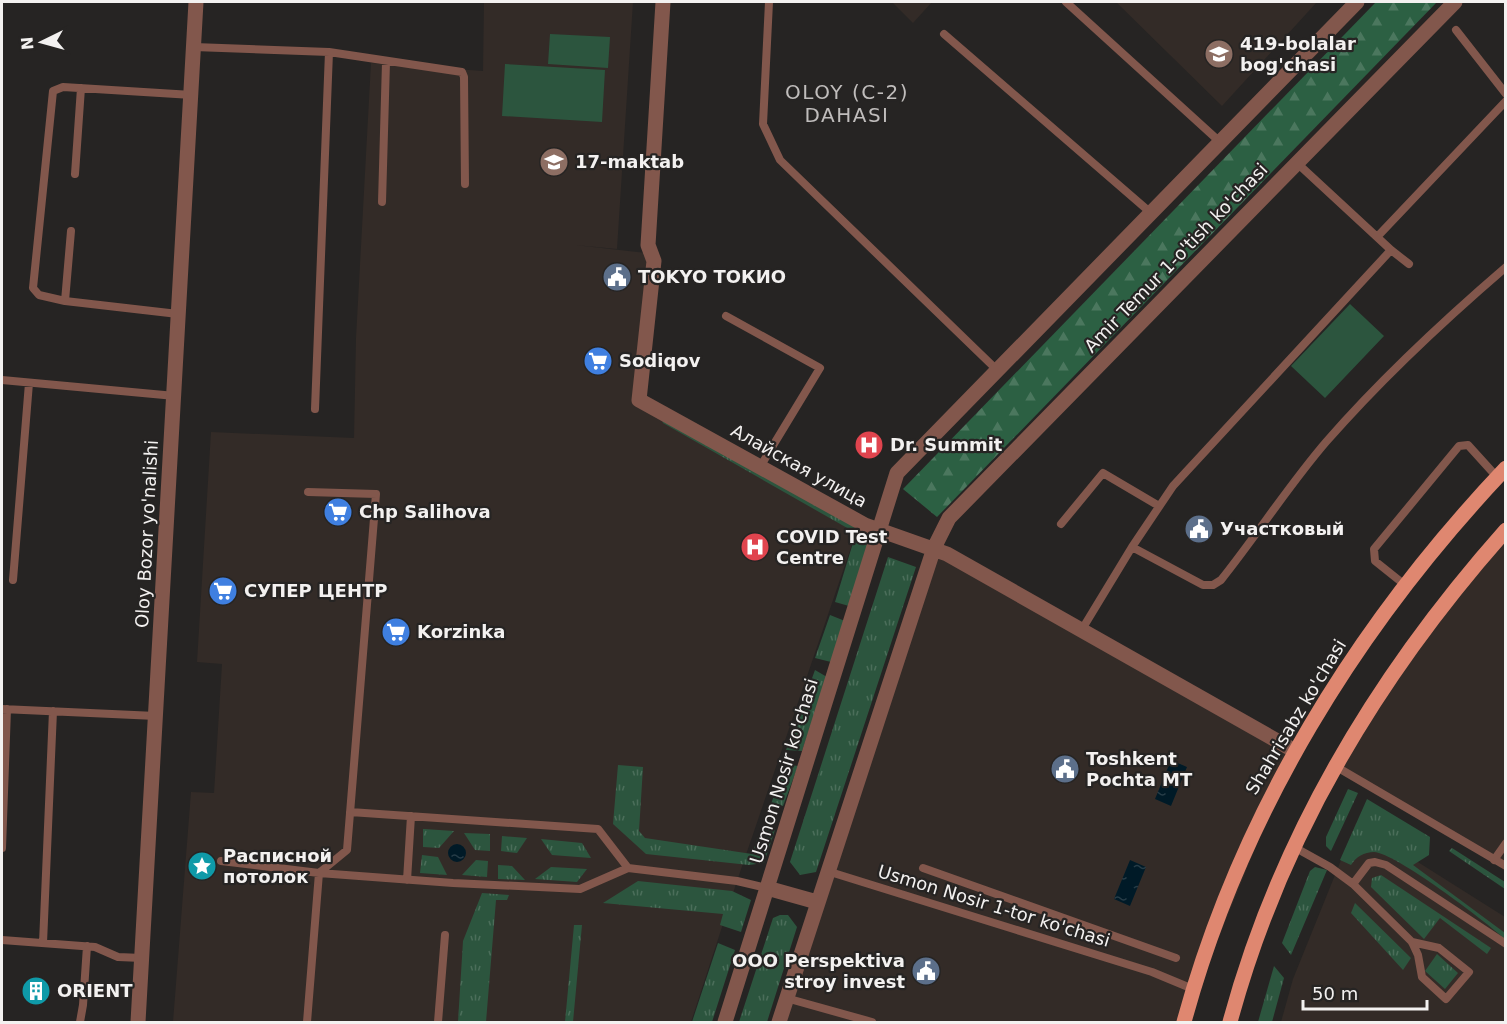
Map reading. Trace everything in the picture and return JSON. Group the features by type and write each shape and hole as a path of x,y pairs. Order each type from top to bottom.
{"main road":[{"name":"Shahrisabz ko'chasi","path":"1184,1023 1217,919 1249,841 1295,752 1354,657 1405,585 1451,526 1501,472"},
{"path":"1230,1023 1258,934 1294,847 1335,766 1410,648 1457,586 1506,530"}],"street":[{"name":"Oloy Bozor yo'nalishi","path":"138,1023 196,2"},
{"name":"Алайская улица","path":"663,2 648,244 654,261 635,396 760,467 880,531 934,548 1295,752"},
{"path":"880,531 897,473 1357,2"},
{"name":"Amir Temur 1-o'tish ko'chasi","path":"934,548 949,518 1455,2"},
{"name":"Usmon Nosir ko'chasi","path":"725,1023 880,531"},
{"path":"778,1023 934,548"},
{"path":"767,888 817,902"}],"lane":[{"path":"769,2 763,124 780,160 997,370"},
{"path":"1066,2 1220,142"},
{"path":"1456,30 1506,94"},
{"path":"944,34 1150,213"},
{"path":"194,47 329,51 386,62 462,72 464,76 465,184"},
{"path":"315,409 329,51"},
{"path":"382,202 386,62"},
{"path":"178,314 65,301 39,295 33,288 53,91 63,87 192,95"},
{"path":"75,174 81,88"},
{"path":"1377,237 1506,101"},
{"path":"1297,162 1409,264"},
{"path":"65,301 71,231"},
{"path":"1081,631 1132,547 1173,486 1391,250"},
{"path":"1132,547 1203,585 1214,585 1221,580 1325,443 1392,372 1455,311 1506,267"},
{"path":"726,316 820,368 760,467"},
{"path":"2,381 175,396"},
{"path":"13,580 29,383"},
{"path":"1405,585 1375,561 1374,549 1459,446 1468,445 1501,472"},
{"path":"1061,524 1103,473 1159,506"},
{"path":"307,1023 320,873 347,850 376,494 308,492"},
{"path":"2,848 4,709 156,716"},
{"path":"42,943 54,711"},
{"path":"1335,766 1506,866"},
{"path":"350,812 598,829 628,868"},
{"path":"407,880 411,816"},
{"path":"1494,860 1506,843"},
{"path":"1294,847 1330,867 1353,884 1412,942 1418,955 1422,977 1446,999 1468,972 1439,948 1412,942"},
{"path":"221,861 320,873 407,880 580,889 628,868 736,881 767,888"},
{"path":"1353,884 1366,865 1375,862 1382,863 1506,944"},
{"path":"923,868 1176,958"},
{"name":"Usmon Nosir 1-tor ko'chasi","path":"827,871 1152,972 1193,989"},
{"path":"438,1023 445,935"},
{"path":"2,940 87,946 105,949 118,957 142,958"},
{"path":"80,1023 87,946"},
{"path":"786,998 872,1023"}],"shaded area":[{"path":"484,2 633,2 617,249 575,245 655,254 644,402 860,521 691,1022 173,1022 191,792 214,793 222,664 197,662 211,432 354,438 356,338 371,63 483,71"},
{"path":"892,2 932,2 913,23"},
{"name":"419-bolalar bog'chasi","path":"1116,2 1317,2 1222,106"},
{"path":"1505,530 1505,866 1335,766"},
{"path":"934,548 1295,751 1184,1022 779,1022"},
{"path":"1356,823 1505,917 1505,1022 1281,1022 1293,979"}],"green space":[{"path":"1376,2 1437,2 937,517 903,489"},
{"path":"550,34 610,37 608,68 548,64"},
{"path":"505,64 605,70 602,122 502,116"},
{"path":"1350,304 1384,336 1325,398 1291,366"},
{"path":"659,410 870,530 872,536 849,606 835,602 856,533 663,423"},
{"path":"888,557 916,567 816,872 800,875 790,862"},
{"path":"830,615 845,621 831,662 815,658"},
{"path":"815,670 827,677 802,751 786,750"},
{"path":"785,764 798,766 783,806 771,804"},
{"path":"618,765 643,767 639,831 645,838 752,854 762,826 775,830 764,863 749,865 646,854 613,824"},
{"path":"1348,789 1358,793 1331,851 1326,846 1326,837"},
{"path":"1367,799 1430,837 1429,855 1413,865 1505,933 1505,939 1420,875 1385,855 1367,853 1358,857 1351,865 1340,860"},
{"path":"423,829 454,831 439,848 423,847"},
{"path":"464,833 490,834 490,851 475,850"},
{"path":"502,836 527,838 517,853 501,851"},
{"path":"541,839 582,843 591,858 552,855"},
{"path":"1452,848 1505,882 1505,889 1449,851"},
{"path":"422,855 438,857 447,875 420,873"},
{"path":"476,860 488,861 487,877 462,875"},
{"path":"498,865 512,866 525,880 498,879"},
{"path":"551,867 587,869 577,882 535,879"},
{"path":"1315,867 1327,870 1291,955 1282,943 1310,871"},
{"path":"1381,875 1491,948 1487,954 1440,918 1424,939 1371,887 1372,878"},
{"path":"638,881 732,891 751,900 741,932 720,925 723,914 603,903"},
{"path":"482,893 509,895 507,900 496,900 486,1022 458,1022 463,941"},
{"path":"1355,903 1411,958 1403,970 1351,913"},
{"path":"788,915 797,927 767,1022 739,1022 773,918"},
{"path":"574,925 582,925 573,1022 565,1022"},
{"path":"718,943 735,950 712,1022 692,1022"},
{"path":"1437,954 1458,973 1445,989 1425,971"},
{"path":"1274,966 1284,978 1272,1022 1258,1022"}],"water":[{"path":"1171,760 1187,767 1171,806 1155,799"},
{"path":"457,844 463,847 466,853 463,859 457,862 451,859 448,853 451,847"},
{"path":"1130,860 1146,867 1130,906 1114,899"}],"place":[{"name":"419-bolalar bog'chasi","path":"1219,54"},
{"name":"17-maktab","path":"554,162"},
{"name":"TOKYO ТОКИО","path":"617,277"},
{"name":"Sodiqov","path":"598,361"},
{"name":"Dr. Summit","path":"869,445"},
{"name":"Chp Salihova","path":"338,512"},
{"name":"Участковый","path":"1199,529"},
{"name":"COVID Test Centre","path":"755,547"},
{"name":"СУПЕР ЦЕНТР","path":"223,591"},
{"name":"Korzinka","path":"396,632"},
{"name":"Toshkent Pochta MT","path":"1065,769"},
{"name":"Расписной потолок","path":"202,866"},
{"name":"ООО Perspektiva stroy invest","path":"926,971"},
{"name":"ORIENT","path":"36,991"}],"district":[{"name":"OLOY (C-2) DAHASI","path":"847,104"}]}
